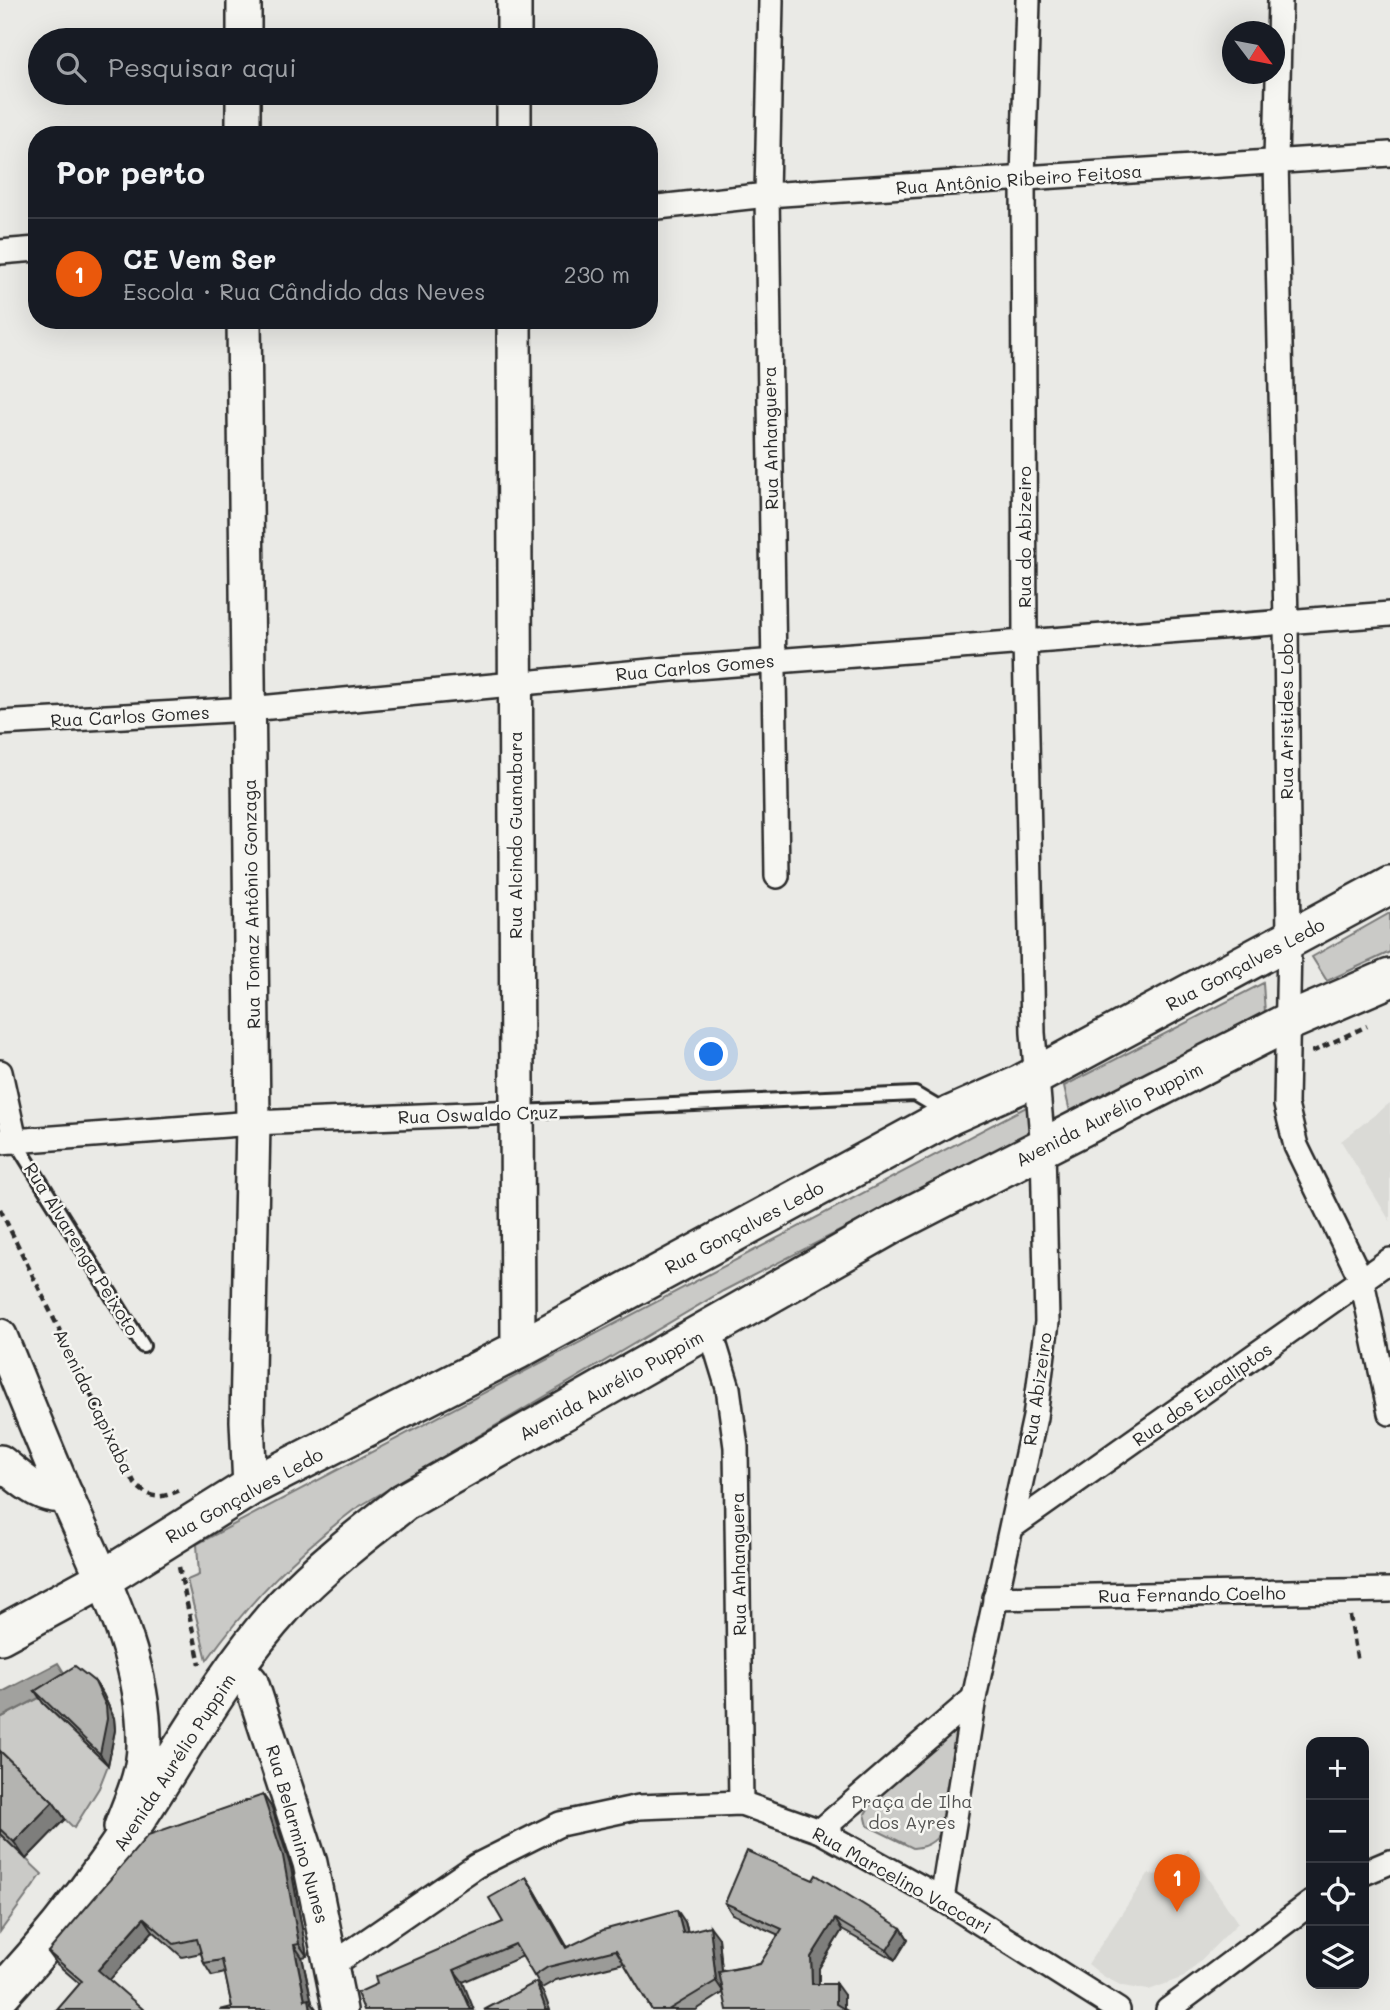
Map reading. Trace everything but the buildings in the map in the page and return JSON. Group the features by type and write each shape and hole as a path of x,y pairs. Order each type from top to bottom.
{"main road":[{"name":"Rua Gonçalves Ledo","path":"0,1634 103,1579 250,1487 518,1350 951,1115 1018,1085 1289,942 1390,885"},
{"name":"Avenida Aurélio Puppim","path":"0,1995 27,1966 107,1864 209,1706 284,1606 346,1548 404,1502 710,1329 817,1265 1288,1022 1390,978"}],"street":[{"path":"244,0 244,28"},
{"path":"514,0 514,28"},
{"name":"Rua Anhanguera","path":"771,0 767,195 776,876"},
{"name":"Rua do Abizeiro","path":"1028,0 1023,180 1025,640 1035,1074"},
{"name":"Rua Aristides Lobo","path":"1280,0 1276,160 1286,621 1289,942 1286,1105 1296,1146 1362,1281 1390,1413"},
{"path":"243,105 243,126"},
{"path":"514,105 514,126"},
{"name":"Rua Antônio Ribeiro Feitosa","path":"658,207 767,195 1390,154"},
{"path":"0,252 28,250"},
{"name":"Rua Tomaz Antônio Gonzaga","path":"244,329 253,1123 247,1421 250,1487"},
{"name":"Rua Alcindo Guanabara","path":"514,329 518,1350"},
{"name":"Rua Carlos Gomes","path":"0,723 249,709 1025,640 1390,614"},
{"name":"Rua Alvarenga Peixoto","path":"0,1072 7,1142"},
{"name":"Rua Abizeiro","path":"942,1899 974,1698 1035,1417 1047,1322 1043,1148 1035,1074"},
{"name":"Rua Oswaldo Cruz","path":"7,1142 253,1123 515,1112"},
{"name":"Rua dos Eucaliptos","path":"1013,1526 1390,1260"},
{"name":"Rua Anhanguera","path":"710,1329 720,1353 728,1388 736,1447 741,1803"},
{"path":"0,1336 103,1579 135,1670 142,1705 145,1748 138,1780 107,1864"},
{"path":"0,1449 43,1442"},
{"path":"0,1462 35,1489 46,1494 66,1495"},
{"name":"Rua Fernando Coelho","path":"995,1598 1390,1590"},
{"name":"Rua Belarmino Nunes","path":"237,1666 251,1682 310,1863 340,2010"},
{"path":"820,1831 974,1698"},
{"name":"Rua Marcelino Vaccari","path":"332,1965 476,1866 560,1824 639,1807 741,1803 820,1831 942,1899 1118,2010"},
{"path":"1369,1871 1390,1862"},
{"path":"1168,2010 1306,1907"}],"lane":[{"name":"Rua Oswaldo Cruz","path":"515,1112 915,1094 951,1115"},
{"name":"Rua Alvarenga Peixoto","path":"7,1142 143,1346"}],"path":[{"path":"1286,1065 1378,1020"},
{"name":"Avenida Capixaba","path":"0,1209 135,1484 146,1495 160,1499 188,1488 193,1559 178,1564 209,1706"},
{"path":"1346,1591 1358,1663"}],"shaded area":[{"path":"1390,1103 1390,1221 1341,1141"},
{"path":"58,1663 70,1682 0,1718 0,1693"},
{"path":"1188,1849 1238,1923 1184,1977 1149,1990 1122,1986 1103,1976 1088,1964 1148,1874 1161,1875"}],"green space":[{"path":"1390,913 1390,952 1327,981 1312,957"},
{"path":"1263,983 1265,1013 1070,1112 1064,1086"},
{"path":"1030,1105 1035,1130 723,1291 355,1509 275,1579 240,1617 207,1660 187,1580 199,1575 197,1544"},
{"path":"81,1676 43,1703 108,1765 99,1788 74,1828 0,1757 0,1718"},
{"name":"Praça de Ilha dos Ayres","path":"962,1719 944,1824 936,1838 929,1844 913,1848 868,1826 865,1814 873,1801"},
{"path":"0,1834 42,1874 0,1932"}],"place":[{"name":"CE Vem Ser","path":"1177,1912"}]}
